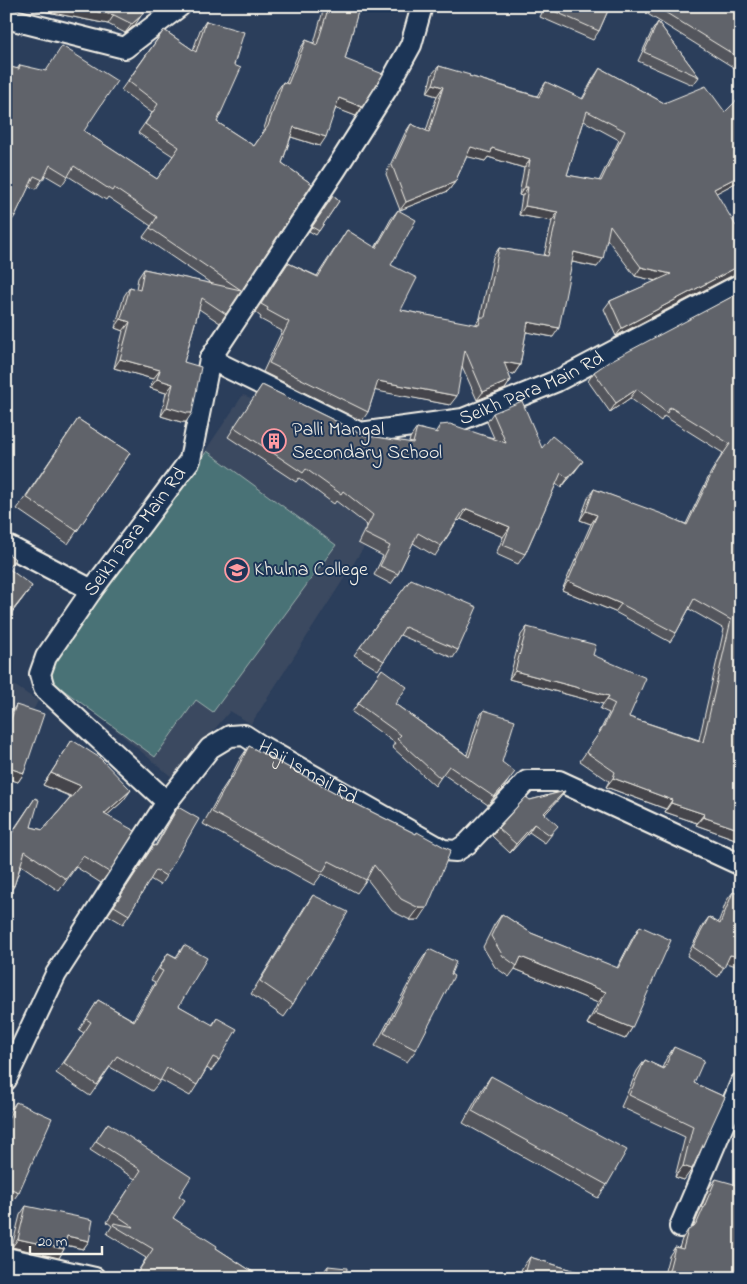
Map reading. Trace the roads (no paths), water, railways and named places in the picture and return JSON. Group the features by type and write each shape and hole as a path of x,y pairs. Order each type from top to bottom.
{"street":[{"path":"6,18 125,48 180,6"},
{"path":"210,359 388,87 411,45 422,6"},
{"name":"Seikh Para Main Rd","path":"167,802 44,688 40,674 46,657 92,590 190,460 210,359 360,433 463,419 557,381 741,284"},
{"path":"6,545 92,590"},
{"name":"Haji Ismail Rd","path":"6,1080 56,974 167,802 210,748 230,736 244,735 443,850 456,851 467,844 527,781 559,780 741,865"},
{"path":"680,1227 741,1083"},
{"path":"6,1258 95,1278"}],"place":[{"name":"Palli Mangal Secondary School","path":"274,441"},
{"name":"Khulna College","path":"237,570"}]}
